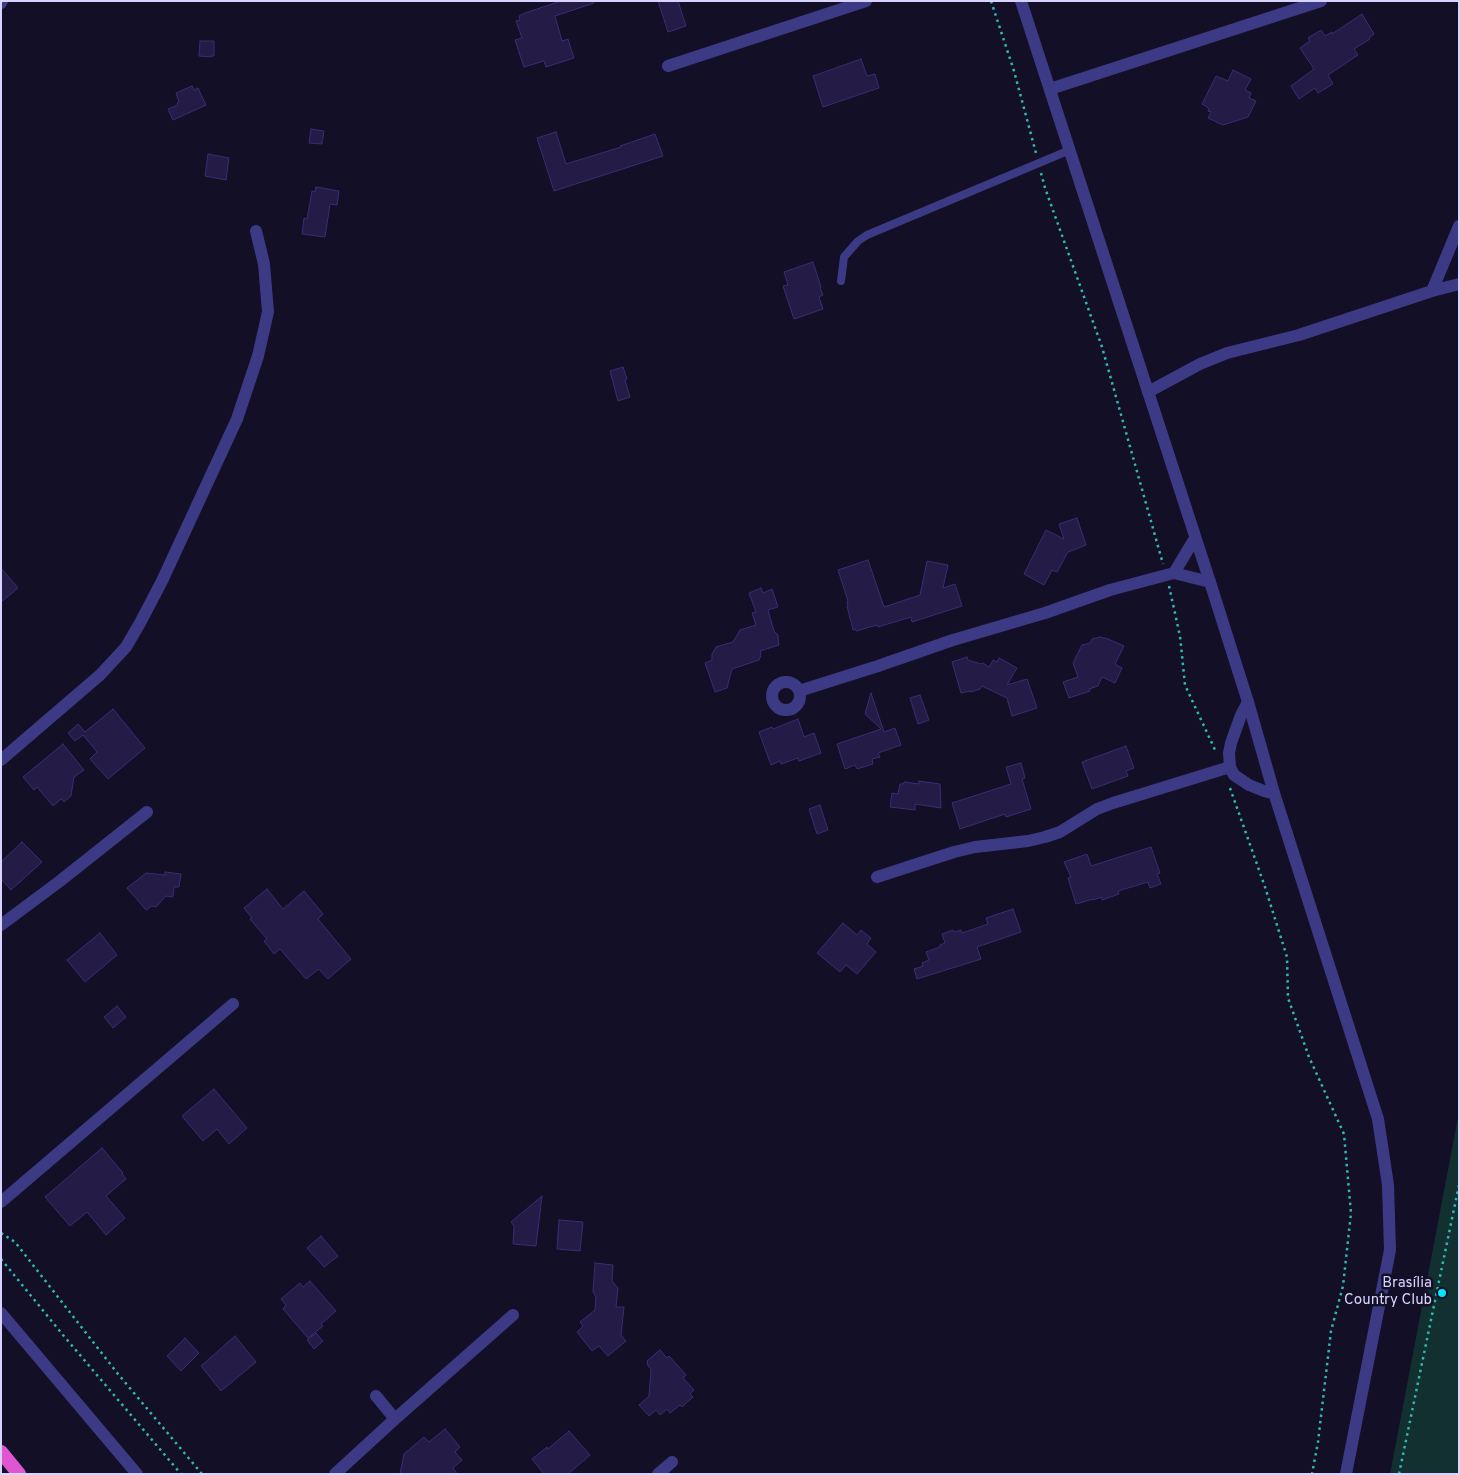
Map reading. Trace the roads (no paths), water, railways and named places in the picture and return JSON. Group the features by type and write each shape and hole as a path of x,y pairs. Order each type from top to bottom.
{"highway":[{"path":"1,1452 19,1474"}],"street":[{"path":"668,66 866,1"},
{"path":"1021,1 1210,582 1248,702 1274,793 1378,1119 1388,1185 1390,1250 1346,1474"},
{"path":"1050,89 1321,1"},
{"path":"1432,291 1459,226"},
{"path":"1,760 100,675 126,647 162,581 236,419 258,356 268,312 264,264 256,231"},
{"path":"1148,392 1215,357 1299,335 1432,291 1459,284"},
{"path":"1170,574 1195,538"},
{"path":"799,691 954,640 1045,613 1110,590 1170,574 1210,582"},
{"path":"1227,768 1231,743 1248,702"},
{"path":"1227,768 1241,781 1264,791 1274,793"},
{"path":"877,877 975,847 1045,837 1060,832 1097,809 1227,768"},
{"path":"1,925 147,812"},
{"path":"1,1202 232,1004"},
{"path":"1,1313 137,1474"},
{"path":"335,1474 513,1315"},
{"path":"376,1396 395,1419"},
{"path":"658,1474 672,1462"}],"lane":[{"path":"841,281 844,257 858,241 867,235 1070,150"}],"place":[{"name":"Brasília Country Club","path":"1442,1293"}]}
